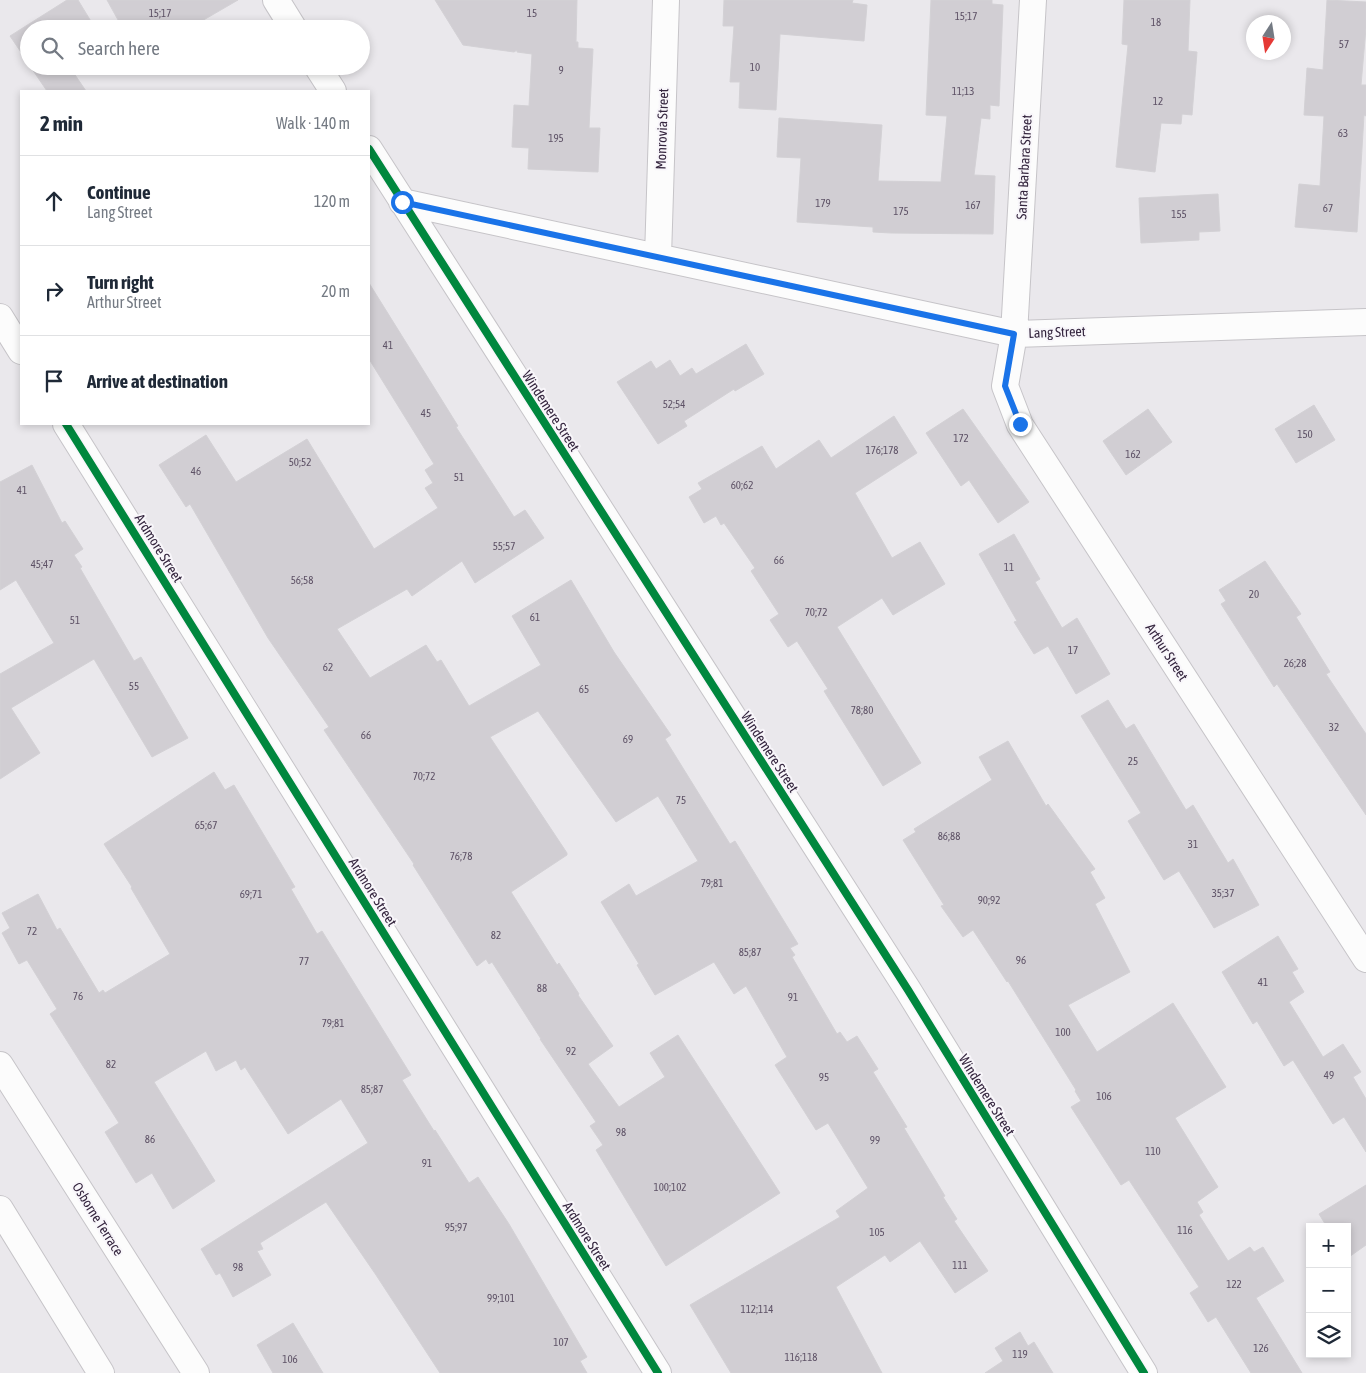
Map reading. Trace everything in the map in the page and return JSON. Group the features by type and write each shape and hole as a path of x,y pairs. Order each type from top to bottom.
{"street":[{"path":"276,0 288,20"},
{"name":"Monrovia Street","path":"658,257 666,0"},
{"name":"Santa Barbara Street","path":"1014,334 1033,0"},
{"path":"323,75 332,90"},
{"name":"Windemere Street","path":"370,151 908,990 1144,1373"},
{"name":"Lang Street","path":"402,202 1014,334 1366,322"},
{"path":"0,317 20,349"},
{"name":"Arthur Street","path":"1014,334 1005,386 1020,424 1366,959"},
{"name":"Ardmore Street","path":"67,425 658,1373"},
{"name":"Osborne Terrace","path":"0,1065 10,1100 188,1370"},
{"path":"0,1209 101,1373"}],"building":[{"path":"67,0 78,0 90,20 35,20"},
{"path":"107,0 238,0 204,20 118,20"},
{"path":"435,0 577,0 576,42 578,42 578,48 593,49 589,128 600,128 598,172 528,169 529,148 512,147 514,105 529,106 532,54 517,52 517,50 514,52 463,45"},
{"path":"724,0 853,0 852,3 867,5 864,41 780,34 776,110 739,108 740,82 730,82 734,26 723,26"},
{"path":"931,0 992,0 992,4 1003,5 999,106 990,105 990,119 981,118 974,175 995,176 993,234 873,232 873,227 797,222 801,158 777,157 779,118 882,125 878,181 941,182 947,116 926,115"},
{"path":"1124,0 1190,0 1188,51 1197,52 1192,115 1182,114 1181,124 1161,123 1155,172 1116,167 1128,45 1122,44"},
{"path":"1327,0 1366,2 1366,28 1361,85 1366,85 1366,116 1364,115 1357,232 1295,227 1299,184 1320,186 1324,116 1304,115 1307,68 1323,70"},
{"path":"20,30 20,51 10,36"},
{"path":"36,75 75,75 85,90 46,90"},
{"path":"1218,194 1220,231 1199,232 1199,240 1141,243 1139,198"},
{"path":"370,285 458,426 456,427 514,517 525,510 544,538 475,583 462,561 412,596 407,589 337,629 370,678 426,645 437,662 441,660 469,706 541,665 512,616 571,580 614,652 671,735 665,739 730,844 735,841 798,944 790,948 795,955 792,957 837,1034 840,1032 847,1042 857,1036 878,1069 873,1072 907,1127 904,1128 945,1196 943,1197 957,1219 954,1221 988,1271 955,1293 920,1241 890,1262 885,1255 836,1287 882,1373 731,1373 690,1305 840,1217 836,1211 868,1188 828,1123 816,1130 775,1065 787,1057 746,986 734,994 714,962 655,995 637,965 639,964 601,902 629,884 636,896 698,861 658,796 616,822 538,711 490,737 567,853 567,855 511,892 557,965 559,963 578,995 613,1046 588,1064 619,1107 665,1077 650,1053 678,1035 780,1193 666,1266 596,1150 603,1145 590,1126 596,1122 540,1039 492,962 489,964 486,959 477,966 414,864 324,730 329,727 268,638 190,504 186,507 159,465 206,435 236,482 307,439 374,549 438,508 425,488 433,483 425,470 434,464 370,361"},
{"path":"746,344 764,374 735,391 734,389 684,421 687,426 658,444 617,382 651,361 656,369 670,360 680,376 692,368 696,374"},
{"path":"1314,405 1335,440 1296,463 1275,429"},
{"path":"963,409 1029,502 998,523 969,480 961,486 926,433"},
{"path":"1148,409 1172,442 1126,475 1103,441"},
{"path":"894,416 917,453 855,493 892,558 920,542 945,584 893,615 882,598 837,627 921,763 883,786 824,691 828,689 797,641 788,647 770,620 779,614 751,571 755,568 724,523 721,525 716,516 704,523 689,497 702,489 698,483 762,446 776,469 819,440 831,458"},
{"path":"32,465 62,523 65,521 83,549 74,555 82,567 80,568 134,661 141,657 188,738 152,757 94,659 11,708 40,753 0,779 0,674 54,643 16,580 0,590 0,482"},
{"path":"1014,534 1040,579 1035,582 1062,628 1077,618 1110,674 1076,694 1048,646 1034,654 1014,622 1017,621 979,554"},
{"path":"1265,561 1301,614 1296,617 1330,672 1326,674 1366,734 1366,815 1277,684 1274,687 1221,604 1226,601 1219,590"},
{"path":"1108,700 1126,729 1134,724 1186,810 1193,805 1228,863 1233,859 1259,905 1214,928 1179,871 1164,880 1128,821 1141,813 1081,716"},
{"path":"1008,741 1046,806 1048,804 1095,869 1090,872 1105,898 1095,904 1130,972 1068,1005 1097,1052 1173,1003 1226,1087 1175,1118 1218,1187 1197,1202 1203,1212 1199,1215 1228,1261 1250,1247 1254,1252 1263,1247 1284,1281 1256,1298 1302,1373 1251,1373 1216,1317 1208,1322 1190,1293 1199,1287 1129,1180 1121,1185 1071,1107 1081,1101 1076,1090 1008,981 973,930 963,937 941,906 944,905 903,840 916,832 914,829 992,780 979,757"},
{"path":"214,772 225,790 234,785 295,887 291,889 317,934 322,931 411,1075 402,1080 434,1131 469,1183 478,1177 509,1224 587,1357 580,1361 587,1373 440,1373 326,1202 260,1243 263,1249 257,1251 271,1275 233,1297 220,1273 216,1275 201,1249 368,1143 341,1099 288,1134 245,1067 241,1070 236,1060 216,1071 206,1051 154,1082 215,1181 173,1209 152,1173 136,1183 105,1132 119,1123 50,1014 57,1009 27,960 19,964 2,933 10,928 2,913 38,894 57,930 60,928 99,993 103,990 105,993 170,954 132,887 104,844"},
{"path":"1278,936 1298,969 1292,972 1304,992 1289,1002 1323,1057 1343,1044 1361,1072 1353,1077 1366,1099 1366,1152 1344,1117 1333,1124 1293,1060 1284,1066 1257,1021 1253,1024 1222,972"},
{"path":"1366,1185 1366,1245 1351,1256 1351,1223 1325,1223 1319,1214"},
{"path":"293,1323 323,1373 273,1373 257,1345"},
{"path":"1020,1332 1028,1346 1034,1342 1053,1373 985,1373 1003,1361 995,1348"}],"cycle path":[{"path":"370,151 908,990 1144,1373"},
{"path":"67,425 658,1373"}],"route":[{"path":"402,202 1014,334 1005,386 1020,424"}]}
